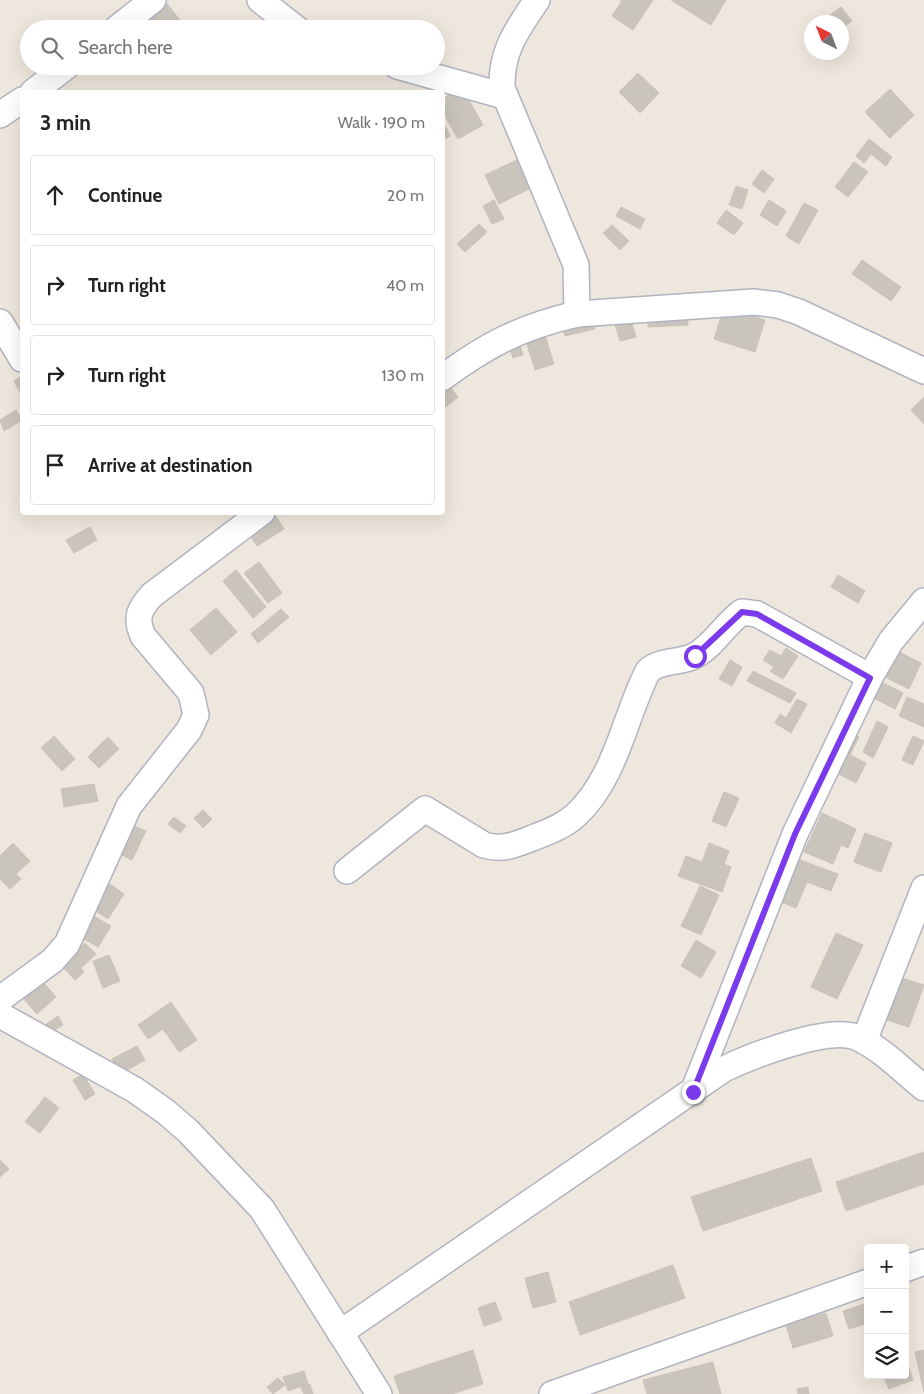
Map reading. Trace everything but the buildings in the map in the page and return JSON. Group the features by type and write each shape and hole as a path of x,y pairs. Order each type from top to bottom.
{"street":[{"path":"127,20 153,0"},
{"path":"260,0 286,20"},
{"path":"537,0 506,51 502,68 504,96 576,265 577,314"},
{"path":"36,90 55,75"},
{"path":"429,75 504,96"},
{"path":"0,115 20,101"},
{"path":"445,376 500,339 528,327 577,314 754,302 799,312 924,371"},
{"path":"0,322 20,356"},
{"path":"0,999 52,961 67,944 129,806 189,730 196,715 191,694 143,636 138,625 137,616 142,606 152,595 258,515"},
{"path":"693,1092 795,834 870,678 891,641 924,601"},
{"path":"347,871 425,809 484,845 494,848 513,846 559,828 582,808 593,795 610,767 648,672 653,666 695,656 742,612 757,614 870,678"},
{"path":"864,1041 924,888"},
{"path":"0,1014 135,1090 166,1112 188,1131 262,1209 379,1394"},
{"path":"340,1333 724,1069 750,1056 814,1038 835,1034 855,1036 924,1088"},
{"path":"909,1268 924,1262"},
{"path":"552,1394 864,1283"}],"route":[{"path":"693,1092 795,834 870,678 757,614 748,612 742,612 735,617 703,651 695,656"}]}
